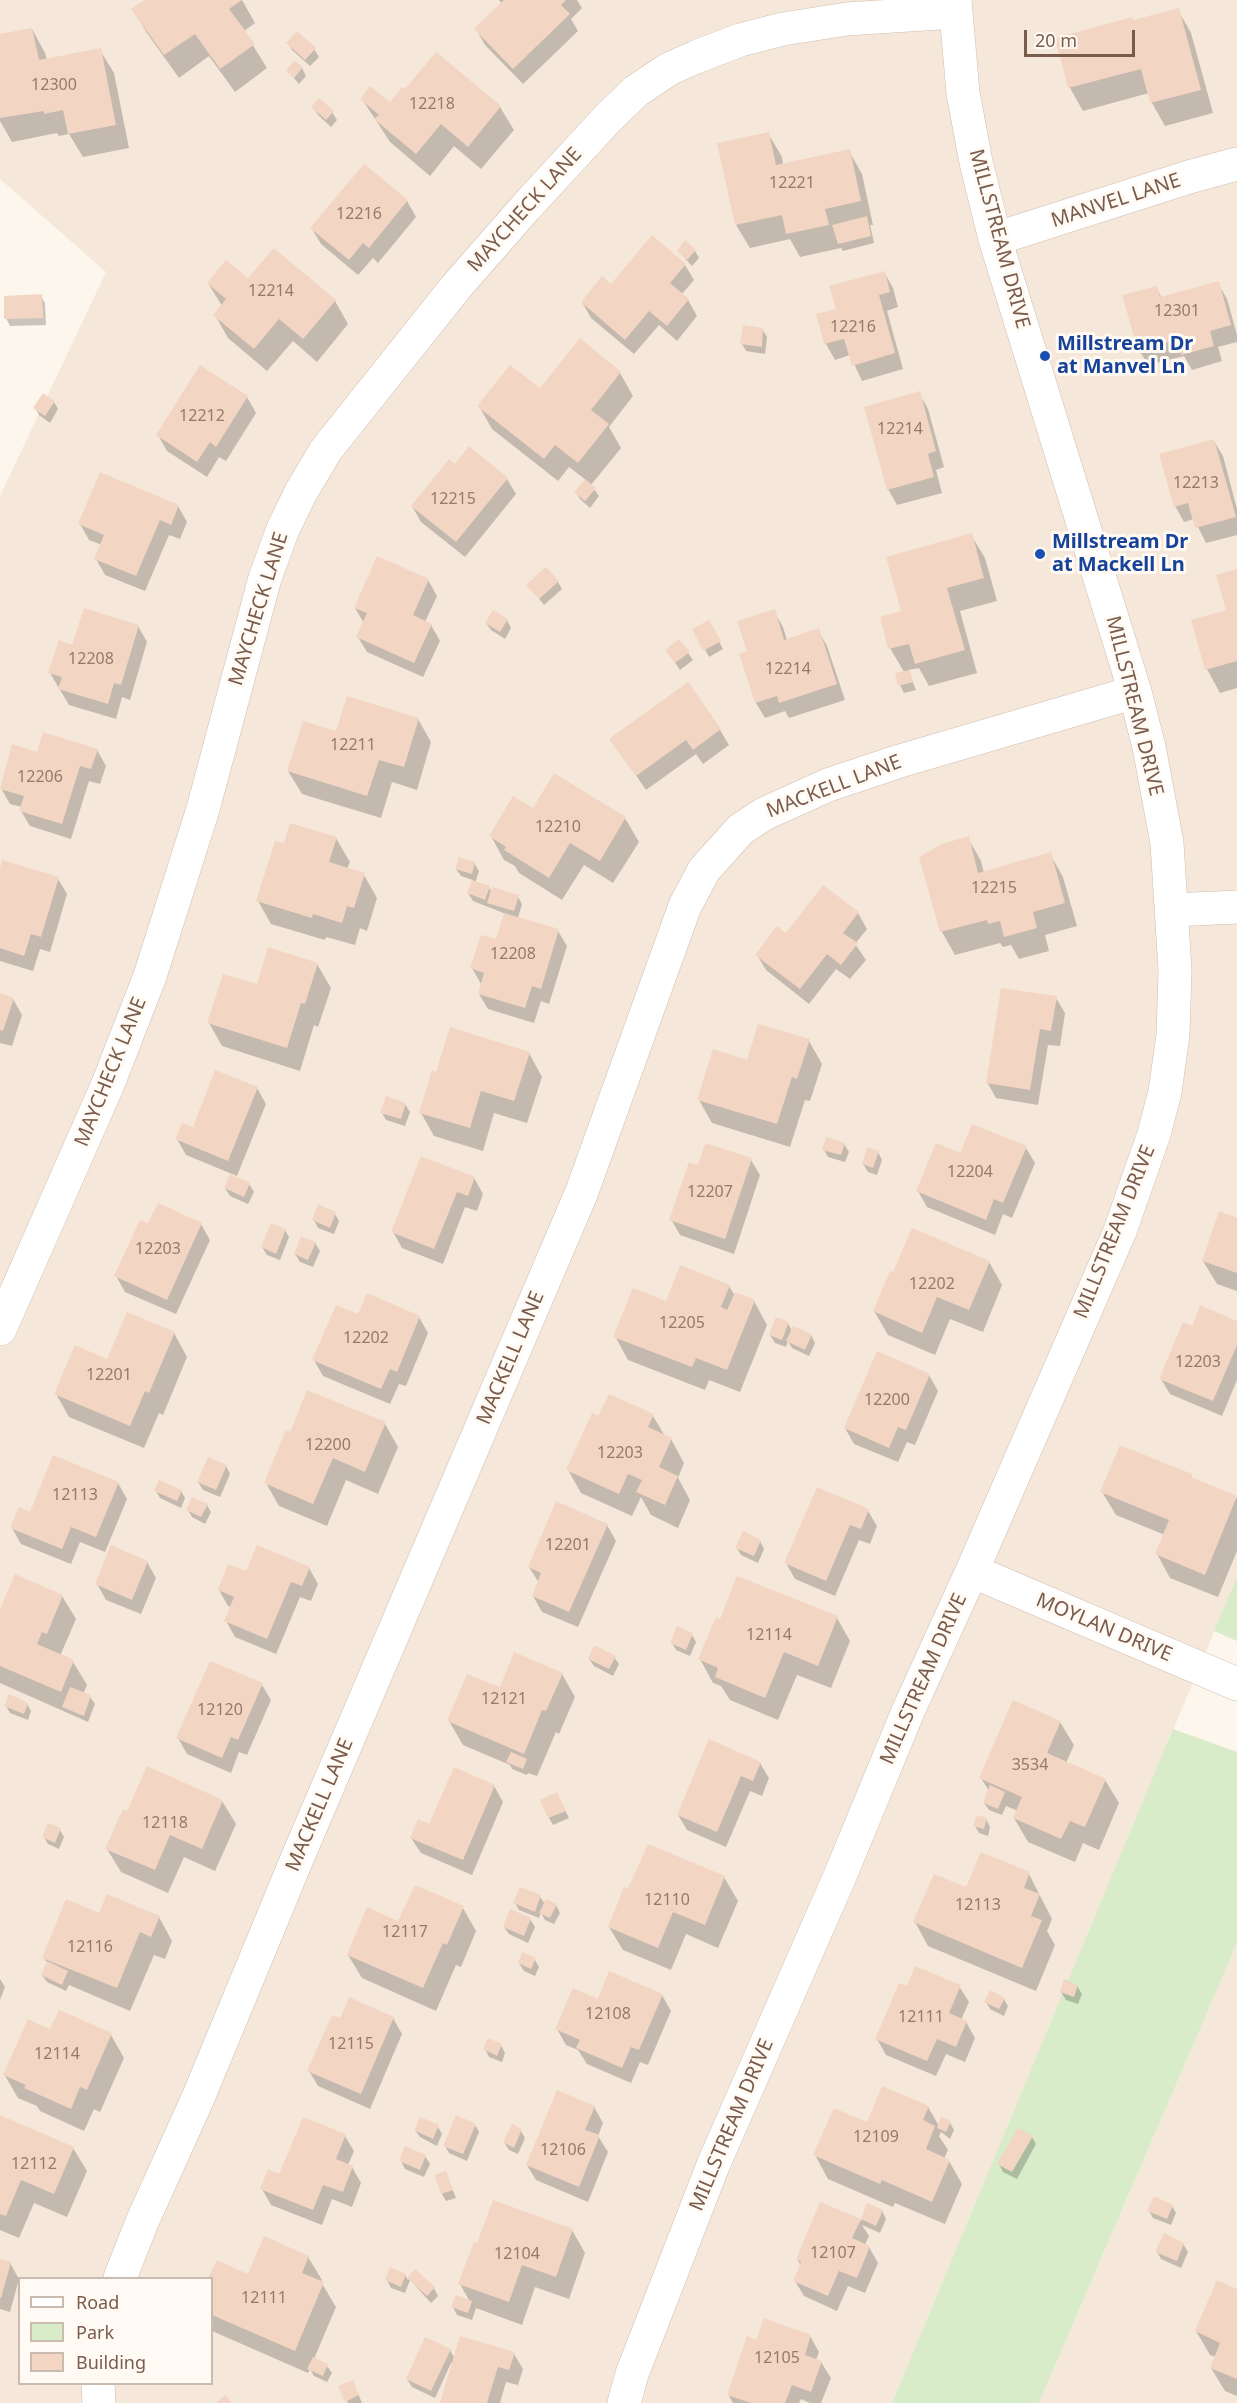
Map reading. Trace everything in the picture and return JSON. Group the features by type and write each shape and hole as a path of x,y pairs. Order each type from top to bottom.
{"street":[{"name":"MILLSTREAM DRIVE","path":"624,2403 632,2374 714,2163 840,1876 909,1709 972,1571 1120,1231 1154,1134 1166,1092 1173,1035 1175,970 1167,843 1149,747 1135,692 995,239 976,162 963,93 955,6"},
{"name":"MAYCHECK LANE","path":"0,1329 103,1095 150,976 202,809 265,578 287,520 326,450 456,287 608,118 636,92 669,69 740,40 783,29 955,6"},
{"name":"MANVEL LANE","path":"995,239 1237,164"},
{"name":"MACKELL LANE","path":"120,2277 581,1194 685,906 704,870 741,829 764,814 828,785 900,760 1135,692"},
{"path":"1172,910 1237,907"},
{"name":"MOYLAN DRIVE","path":"972,1571 1237,1684"},
{"path":"98,2385 99,2403"}],"shaded area":[{"path":"0,0 1237,0 1237,1577 892,2403 0,2403 0,496 106,272 0,179"},
{"path":"1237,1943 1237,2403 1039,2403"}],"green space":[{"path":"1237,1577 1237,1641 1214,1631"},
{"path":"1173,1729 1237,1752 1237,1943 1039,2403 892,2403"}],"building":[{"path":"144,0 242,0 229,9 255,44 220,69 195,34 164,55 131,9"},
{"path":"504,0 566,0 561,5 570,14 513,69 474,29"},
{"path":"1179,8 1201,90 1150,103 1141,69 1068,88 1055,38 1132,17 1133,20"},
{"path":"32,28 39,60 101,48 116,125 68,134 63,110 0,118 0,34"},
{"path":"297,31 316,48 305,60 286,43"},
{"path":"436,52 501,106 468,147 441,124 416,154 374,119 379,115 360,99 370,86 390,102 402,87 405,89"},
{"path":"294,60 303,67 294,78 286,71"},
{"path":"319,98 334,111 326,120 311,107"},
{"path":"769,132 776,165 850,149 861,201 825,209 829,225 786,234 782,215 735,225 717,143"},
{"path":"364,164 408,200 369,248 363,243 349,260 310,228"},
{"path":"867,216 871,236 838,244 832,225"},
{"path":"652,235 686,264 670,283 689,299 667,326 649,311 625,340 581,302 602,276 611,284"},
{"path":"685,240 696,250 687,260 677,251"},
{"path":"274,248 336,300 303,339 279,319 254,349 213,315 226,299 207,283 226,260 248,278"},
{"path":"885,271 890,292 879,295 895,353 852,366 844,339 824,344 816,314 836,309 829,286"},
{"path":"1219,281 1231,325 1210,331 1214,346 1181,355 1177,340 1138,350 1122,295 1157,286 1160,297"},
{"path":"42,294 43,318 4,319 4,296"},
{"path":"743,325 763,328 762,347 740,344"},
{"path":"580,338 621,372 591,410 609,424 578,463 555,445 544,459 477,406 510,365 540,388"},
{"path":"200,365 248,396 216,447 210,442 197,462 156,435"},
{"path":"920,391 936,451 928,454 934,477 887,490 864,407"},
{"path":"43,393 55,401 45,416 33,408"},
{"path":"1214,439 1236,517 1195,528 1188,503 1174,507 1159,454"},
{"path":"469,446 508,478 456,542 411,506 449,459 455,464"},
{"path":"100,472 179,505 171,525 160,520 136,576 94,559 104,535 78,524"},
{"path":"585,479 596,488 585,501 574,492"},
{"path":"972,533 984,578 947,588 965,650 915,664 909,644 888,649 880,617 901,611 886,557"},
{"path":"377,556 429,579 413,615 432,624 414,663 356,637 367,613 354,608"},
{"path":"546,567 559,581 539,599 526,585"},
{"path":"1237,569 1237,661 1205,670 1191,620 1226,610 1216,575"},
{"path":"84,608 139,625 121,685 114,683 108,704 58,689 62,677 48,673 59,640 72,645"},
{"path":"775,609 784,640 819,628 837,684 779,703 777,696 755,703 739,654 747,651 737,621"},
{"path":"493,610 508,619 500,632 485,623"},
{"path":"709,620 721,641 703,651 692,629"},
{"path":"679,639 690,652 675,663 665,650"},
{"path":"910,670 913,682 898,686 895,673"},
{"path":"688,682 721,729 693,750 686,740 636,776 609,739"},
{"path":"347,696 419,718 404,767 379,760 367,796 287,771 303,721 336,731"},
{"path":"43,732 98,749 91,769 80,766 62,824 19,811 24,796 0,789 12,744 37,752"},
{"path":"554,773 626,817 600,861 570,843 549,878 504,850 506,847 489,836 513,796 533,808"},
{"path":"290,823 337,837 329,862 365,873 354,908 347,906 342,923 313,914 312,918 256,901 275,841 284,843"},
{"path":"969,836 978,873 1051,852 1065,903 1033,912 1037,928 1004,937 1000,921 988,924 987,920 940,932 919,857 942,844"},
{"path":"459,857 475,862 472,874 455,869"},
{"path":"2,860 59,877 41,937 31,934 24,956 0,948 0,868"},
{"path":"472,880 490,886 485,900 467,893"},
{"path":"823,885 859,912 843,933 858,943 841,965 827,954 800,989 755,955 777,926 786,933"},
{"path":"492,887 519,895 514,911 487,903"},
{"path":"504,913 559,929 541,989 532,986 525,1008 478,994 484,973 470,968 481,935 496,939"},
{"path":"268,947 318,963 305,1004 301,1003 287,1048 207,1023 223,974 257,984"},
{"path":"1001,988 1057,996 1051,1031 1040,1029 1030,1090 986,1083"},
{"path":"0,993 14,998 3,1031 0,1030"},
{"path":"758,1024 810,1039 797,1079 792,1077 777,1124 697,1100 713,1049 747,1060"},
{"path":"450,1027 530,1052 514,1101 481,1091 470,1128 419,1113 432,1070 436,1072"},
{"path":"215,1070 258,1087 228,1161 175,1139 182,1123 193,1127"},
{"path":"386,1096 406,1103 401,1119 380,1113"},
{"path":"972,1124 1027,1146 1003,1203 994,1199 986,1220 916,1191 936,1143 960,1153"},
{"path":"826,1137 845,1143 841,1155 822,1150"},
{"path":"705,1143 752,1158 725,1239 669,1220 689,1162 698,1165"},
{"path":"867,1147 879,1151 873,1168 862,1164"},
{"path":"421,1156 475,1177 468,1196 457,1192 434,1249 391,1232"},
{"path":"230,1174 250,1183 244,1197 224,1188"},
{"path":"158,1203 202,1223 167,1300 114,1276 140,1220 148,1223"},
{"path":"318,1204 336,1212 330,1228 312,1220"},
{"path":"1219,1211 1237,1218 1237,1273 1202,1261"},
{"path":"271,1223 286,1229 276,1254 261,1247"},
{"path":"912,1228 990,1261 969,1310 937,1297 922,1333 873,1311"},
{"path":"301,1236 316,1242 308,1260 294,1254"},
{"path":"680,1265 730,1285 721,1307 727,1310 735,1292 755,1300 727,1370 696,1358 692,1367 613,1337 633,1288 666,1301"},
{"path":"367,1293 420,1316 397,1372 390,1369 381,1389 312,1360 336,1305 358,1314"},
{"path":"1200,1305 1237,1321 1237,1345 1213,1401 1159,1379 1183,1322 1192,1326"},
{"path":"127,1312 175,1332 149,1393 145,1391 130,1426 54,1394 75,1345 107,1359"},
{"path":"776,1317 789,1322 782,1340 769,1335"},
{"path":"793,1326 812,1334 805,1350 786,1341"},
{"path":"877,1351 930,1374 906,1430 898,1427 889,1448 844,1428"},
{"path":"307,1390 386,1422 365,1472 333,1458 313,1504 264,1483 286,1430 290,1432"},
{"path":"609,1394 654,1414 648,1427 672,1438 659,1467 678,1476 665,1505 636,1492 642,1480 628,1474 619,1494 566,1470 592,1413 598,1416"},
{"path":"1120,1445 1192,1474 1191,1477 1237,1496 1205,1575 1155,1554 1169,1520 1100,1492"},
{"path":"53,1455 119,1482 96,1537 71,1527 62,1549 10,1528 19,1507 30,1512"},
{"path":"208,1457 227,1465 216,1490 197,1482"},
{"path":"159,1480 182,1490 177,1501 154,1491"},
{"path":"817,1487 869,1509 861,1529 850,1525 826,1581 784,1563"},
{"path":"192,1497 208,1504 201,1517 186,1510"},
{"path":"556,1501 608,1524 569,1612 532,1596 541,1573 528,1567"},
{"path":"743,1531 761,1540 754,1556 735,1548"},
{"path":"111,1545 148,1561 132,1600 95,1584"},
{"path":"257,1545 310,1567 302,1586 291,1582 267,1639 224,1621 234,1597 218,1590 228,1564 246,1571"},
{"path":"15,1574 63,1595 47,1634 42,1632 37,1644 74,1660 61,1692 0,1666 0,1609"},
{"path":"737,1576 838,1616 818,1666 784,1652 765,1698 715,1677 718,1668 698,1659 716,1617 720,1619"},
{"path":"677,1626 693,1633 686,1650 670,1643"},
{"path":"594,1645 616,1656 609,1669 588,1659"},
{"path":"514,1652 563,1673 546,1711 542,1710 524,1754 447,1721 467,1674 500,1687"},
{"path":"210,1661 263,1683 238,1740 231,1737 222,1758 176,1738"},
{"path":"70,1687 91,1695 84,1716 62,1707"},
{"path":"9,1694 28,1703 24,1714 4,1706"},
{"path":"1013,1700 1061,1721 1047,1753 1106,1779 1085,1827 1070,1821 1061,1839 1013,1818 1022,1797 979,1778"},
{"path":"709,1739 761,1762 753,1781 741,1776 717,1832 677,1815"},
{"path":"511,1752 527,1759 523,1769 506,1762"},
{"path":"147,1766 223,1800 202,1849 170,1835 155,1870 105,1849 123,1809 127,1811"},
{"path":"454,1767 495,1785 463,1860 410,1838 418,1819 429,1824"},
{"path":"990,1785 1005,1792 998,1809 983,1803"},
{"path":"557,1792 566,1811 548,1818 540,1800"},
{"path":"977,1815 987,1818 984,1829 973,1826"},
{"path":"48,1823 61,1828 55,1843 42,1837"},
{"path":"648,1844 725,1876 705,1925 673,1912 658,1948 608,1927 624,1887 628,1889"},
{"path":"981,1852 1030,1872 1024,1888 1040,1894 1031,1916 1042,1920 1022,1968 913,1922 934,1874 966,1887"},
{"path":"415,1885 464,1906 447,1945 443,1943 423,1988 347,1955 367,1907 398,1921"},
{"path":"520,1887 541,1895 535,1912 513,1903"},
{"path":"107,1894 160,1916 151,1937 140,1932 117,1988 42,1958 66,1899 99,1913"},
{"path":"546,1899 557,1904 550,1918 539,1913"},
{"path":"510,1909 531,1918 524,1936 503,1927"},
{"path":"522,1952 536,1958 531,1969 518,1963"},
{"path":"47,1961 68,1971 62,1985 41,1975"},
{"path":"915,1966 961,1985 949,2013 967,2021 956,2047 937,2039 927,2061 875,2039 899,1983 907,1986"},
{"path":"609,1971 663,1994 639,2050 631,2047 622,2068 576,2048 580,2040 555,2029 573,1988 598,1999"},
{"path":"1064,1979 1078,1985 1074,1997 1060,1992"},
{"path":"990,1990 1005,1998 999,2009 984,2002"},
{"path":"349,1997 394,2017 361,2094 307,2071 332,2015 340,2018"},
{"path":"59,2010 112,2033 87,2090 80,2087 71,2109 24,2088 26,2085 3,2075 28,2019 50,2029"},
{"path":"488,2038 502,2044 497,2056 483,2049"},
{"path":"882,2086 929,2106 923,2120 935,2126 926,2149 950,2160 932,2202 882,2180 880,2184 813,2155 834,2108 867,2122"},
{"path":"557,2090 595,2106 585,2130 600,2135 579,2187 526,2165"},
{"path":"0,2115 74,2147 54,2194 21,2180 6,2216 0,2214"},
{"path":"456,2115 476,2124 463,2154 443,2146"},
{"path":"941,2116 951,2121 946,2132 937,2128"},
{"path":"303,2117 346,2134 336,2159 353,2166 343,2192 323,2185 313,2210 260,2189 268,2169 279,2174"},
{"path":"420,2117 439,2125 433,2139 414,2130"},
{"path":"512,2124 522,2129 514,2148 503,2142"},
{"path":"1018,2128 1033,2136 1012,2172 997,2164"},
{"path":"405,2146 426,2155 420,2170 399,2161"},
{"path":"446,2171 453,2190 441,2194 434,2175"},
{"path":"1154,2196 1173,2205 1167,2219 1147,2211"},
{"path":"493,2200 573,2229 556,2277 522,2265 509,2302 458,2284"},
{"path":"820,2202 861,2219 852,2238 870,2246 857,2278 839,2271 828,2296 793,2281 801,2262 796,2259"},
{"path":"867,2203 883,2210 876,2226 861,2219"},
{"path":"1164,2233 1184,2243 1177,2261 1155,2252"},
{"path":"264,2236 309,2256 302,2273 324,2282 295,2351 213,2315 213,2277 208,2277 217,2260 248,2274"},
{"path":"0,2259 11,2262 1,2298 0,2298"},
{"path":"390,2267 406,2274 401,2287 385,2280"},
{"path":"415,2269 435,2287 427,2296 407,2278"},
{"path":"1217,2280 1237,2289 1237,2379 1210,2368 1220,2343 1195,2331"},
{"path":"456,2295 472,2301 468,2313 451,2307"},
{"path":"764,2318 811,2335 805,2355 822,2361 811,2392 792,2385 785,2403 751,2403 727,2395 747,2336 756,2340"},
{"path":"460,2336 515,2352 509,2370 498,2367 487,2403 440,2403"},
{"path":"425,2337 451,2349 431,2391 406,2379"},
{"path":"313,2357 328,2364 323,2376 307,2369"},
{"path":"353,2380 359,2395 345,2402 338,2386"},
{"path":"225,2395 232,2403 216,2403"}],"place":[{"name":"Millstream Dr at Manvel Ln","path":"1045,356"},
{"name":"Millstream Dr at Mackell Ln","path":"1040,554"}]}
